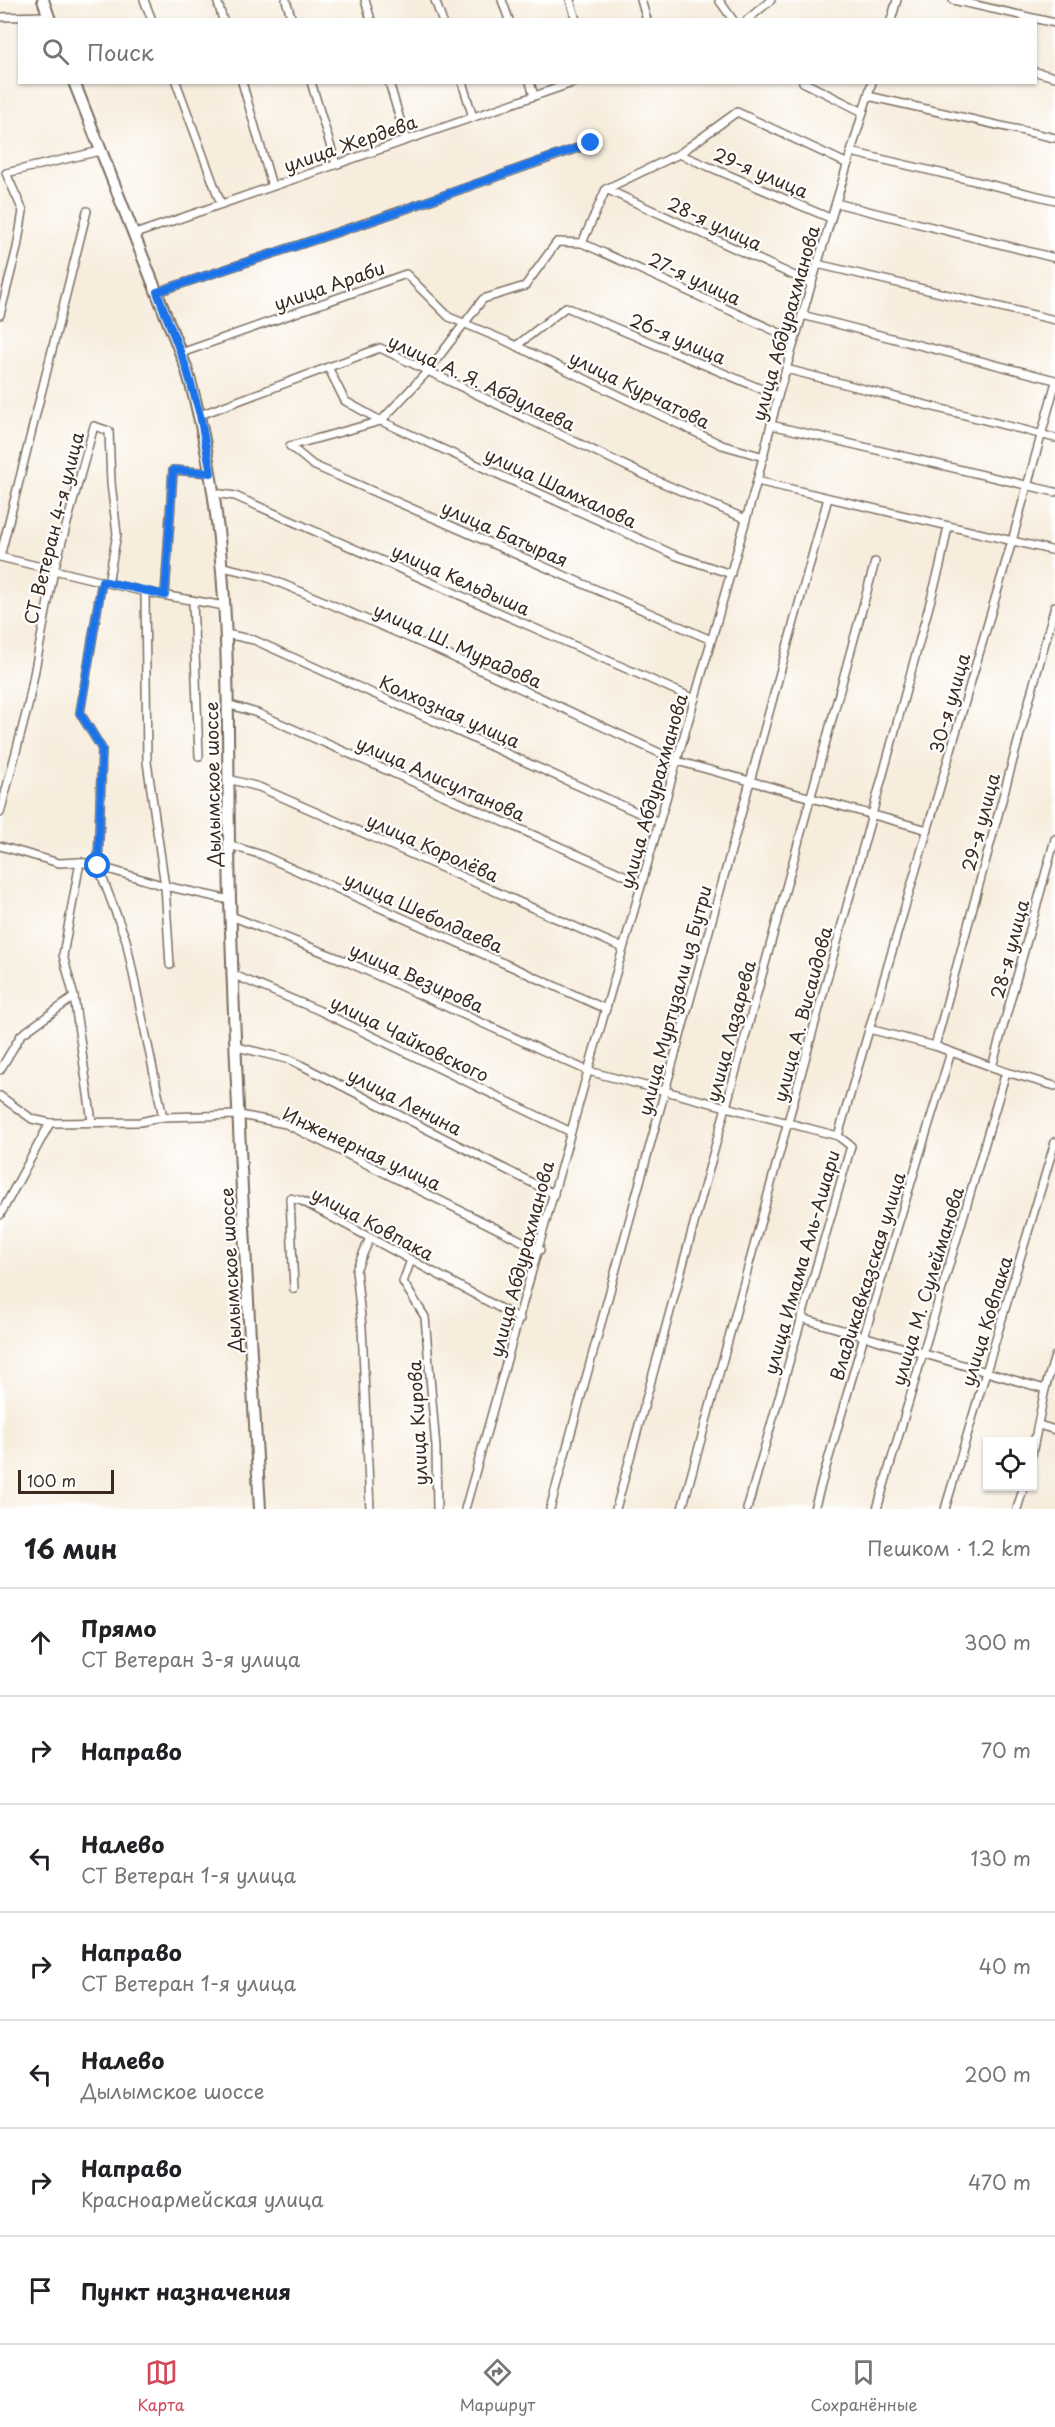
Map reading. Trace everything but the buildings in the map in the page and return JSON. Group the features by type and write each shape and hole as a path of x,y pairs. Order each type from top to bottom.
{"main road":[{"path":"43,0 50,18"},
{"name":"Дылымское шоссе","path":"75,84 181,353 200,415 214,493 225,606 230,900 249,1333 260,1509"}],"street":[{"path":"144,0 151,18"},
{"path":"218,0 222,18"},
{"path":"286,0 291,18"},
{"path":"365,0 370,18"},
{"path":"435,0 441,18"},
{"path":"502,0 508,18"},
{"path":"570,0 575,18"},
{"path":"641,0 646,18"},
{"path":"749,18 771,0"},
{"path":"892,18 897,0"},
{"path":"953,0 1033,18"},
{"path":"721,1 732,18"},
{"path":"0,17 50,18"},
{"path":"1037,19 1055,23"},
{"path":"1037,72 1055,77"},
{"path":"177,84 221,204"},
{"path":"243,84 272,186"},
{"path":"312,84 336,164"},
{"path":"390,84 406,140"},
{"path":"463,84 473,117"},
{"path":"531,84 534,96"},
{"name":"улица Жердева","path":"135,234 569,84"},
{"path":"807,84 863,112"},
{"name":"улица Абдурахманова","path":"465,1509 764,457 778,396 871,84"},
{"path":"868,96 1055,138"},
{"path":"381,421 428,371 483,299 525,286 557,242 582,243 606,189 679,154 737,112 848,164"},
{"path":"157,292 377,219 591,143"},
{"path":"0,315 17,248 23,212 3,173 100,151"},
{"path":"851,152 1055,200"},
{"name":"29-я улица","path":"679,154 830,218"},
{"name":"28-я улица","path":"606,189 812,284"},
{"path":"836,203 1055,258"},
{"path":"87,211 0,557 145,592 225,606"},
{"name":"27-я улица","path":"582,243 795,340"},
{"path":"817,264 1055,321"},
{"name":"улица Араби","path":"181,353 406,274 449,317 506,341"},
{"name":"26-я улица","path":"516,346 566,308 778,396"},
{"path":"802,315 1055,380"},
{"name":"улица Курчатова","path":"506,341 722,445 764,457"},
{"name":"улица А. Я. Абдулаева","path":"200,415 380,348 651,478 746,519"},
{"name":"улица Шамхалова","path":"328,367 345,401 381,421 677,556 731,574"},
{"path":"786,369 1055,438"},
{"name":"30-я улица","path":"869,1029 1012,541 1055,385"},
{"name":"улица Батырая","path":"381,421 290,446 313,465 711,640"},
{"path":"771,425 1055,492"},
{"name":"СТ Ветеран 4-я улица","path":"0,813 28,706 54,570 94,426 109,431 111,483 117,534 105,582"},
{"path":"165,595 173,470 211,473"},
{"path":"757,481 1055,551"},
{"name":"улица Кельдыша","path":"214,493 235,496 694,699"},
{"name":"улица Муртузали из Бутри","path":"550,1509 828,498"},
{"name":"улица А. Висаидова","path":"682,1509 940,566 948,526"},
{"name":"улица Лазарева","path":"616,1509 724,1107 875,562"},
{"name":"улица Ш. Мурадова","path":"223,567 263,576 342,609 435,649 677,761 928,830"},
{"path":"105,582 80,713 102,749 98,866 126,940 163,1117"},
{"path":"145,592 147,762 165,886 170,965"},
{"path":"193,601 199,756"},
{"name":"29-я улица","path":"934,1046 1055,606"},
{"name":"Колхозная улица","path":"226,634 254,640 659,822"},
{"name":"улица Алисултанова","path":"227,704 257,713 642,883"},
{"name":"улица Королёва","path":"228,779 259,787 623,948"},
{"name":"28-я улица","path":"992,1067 1055,839"},
{"name":"улица Шеболдаева","path":"229,845 262,855 606,1009"},
{"path":"0,846 59,863 80,862 165,886 230,900"},
{"path":"80,862 63,955 74,997 92,1122"},
{"name":"улица Везирова","path":"231,916 343,960 588,1071 838,1136"},
{"name":"улица Чайковского","path":"234,975 318,1010 571,1132"},
{"path":"0,1071 21,1035 74,997"},
{"path":"869,1029 934,1046 1006,1072 1054,1083"},
{"name":"улица Имама Аль-Ашари","path":"747,1509 851,1146 838,1136 869,1029"},
{"name":"улица Ленина","path":"237,1047 291,1060 554,1194"},
{"name":"Владикавказская улица","path":"814,1509 951,1052"},
{"name":"улица М. Сулейманова","path":"877,1509 1006,1072"},
{"path":"0,1096 32,1119 50,1123 0,1215"},
{"name":"Инженерная улица","path":"50,1123 140,1122 163,1117 240,1115 285,1124 540,1250"},
{"name":"улица Ковпака","path":"945,1509 1055,1142"},
{"name":"улица Ковпака","path":"294,1289 290,1198 302,1201 520,1319"},
{"path":"370,1238 356,1270 362,1327 370,1509"},
{"name":"улица Кирова","path":"411,1260 403,1282 425,1317 436,1448 437,1509"},
{"path":"801,1318 1045,1389"},
{"path":"1036,1437 1045,1389 1055,1356"},
{"path":"1039,1425 1055,1430"},
{"path":"1017,1509 1022,1491"}],"route":[{"path":"98,866 102,749 80,713 102,581 165,595 173,470 211,473 200,415 186,367 157,292 377,219 591,143"}]}
